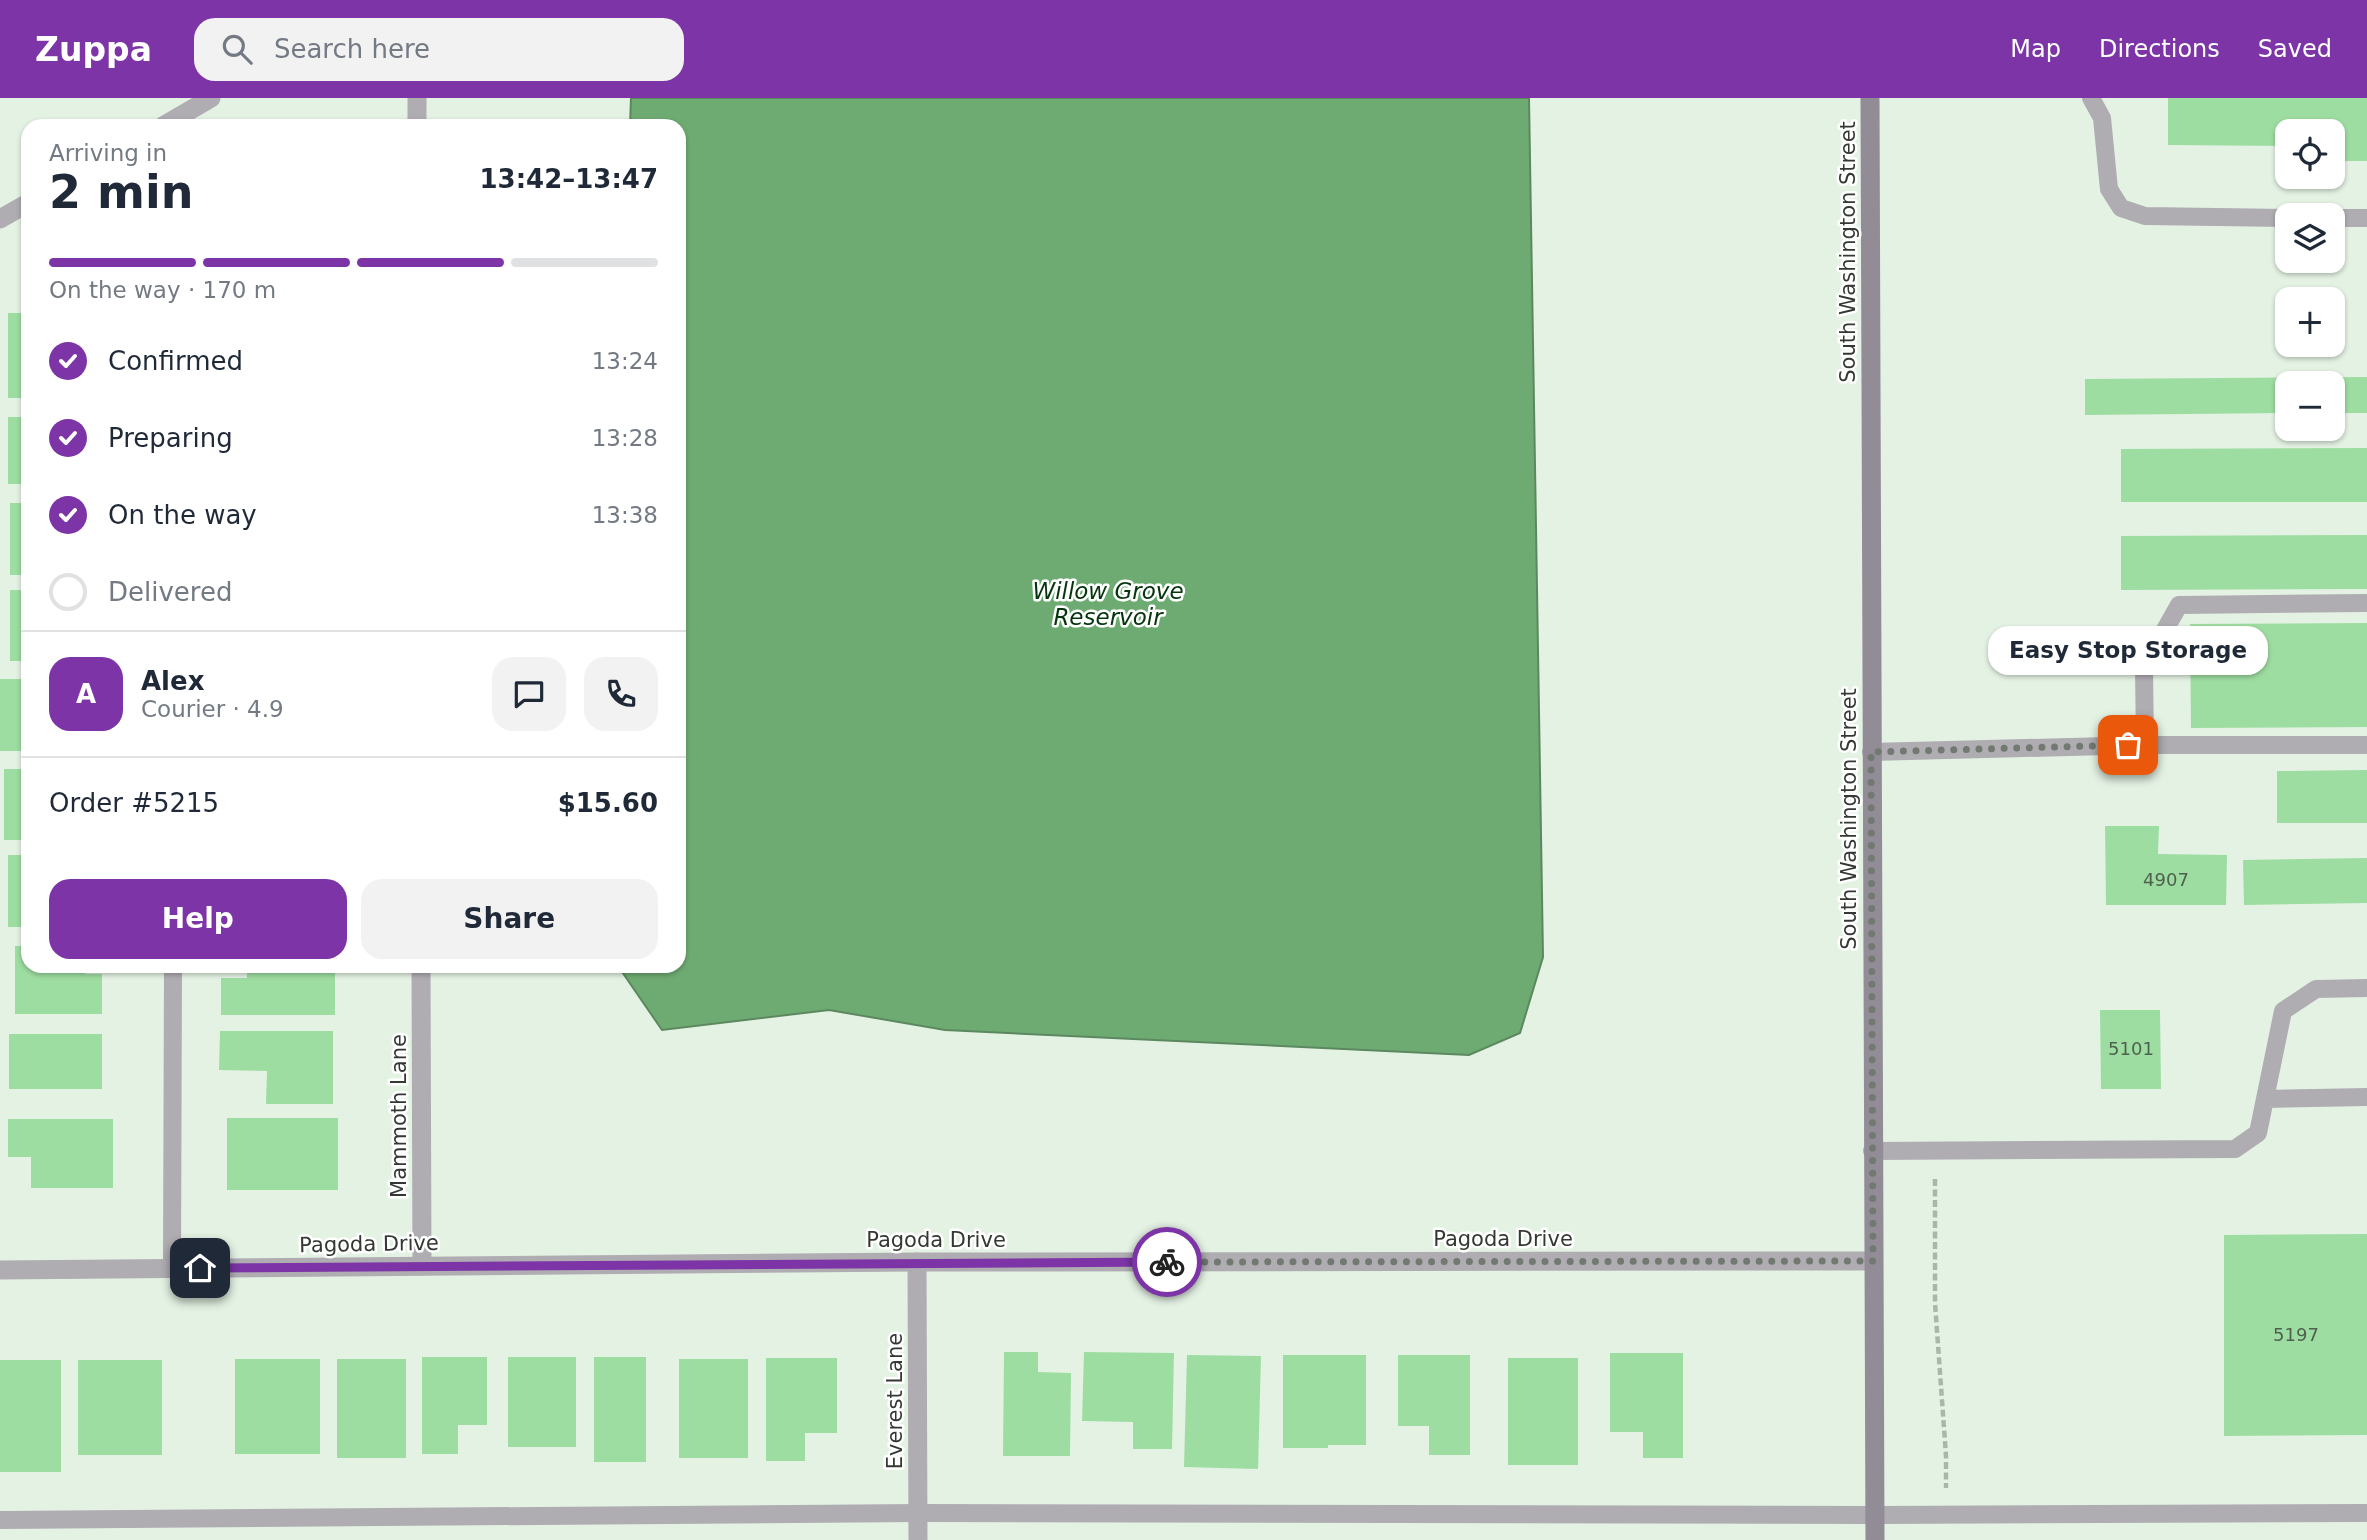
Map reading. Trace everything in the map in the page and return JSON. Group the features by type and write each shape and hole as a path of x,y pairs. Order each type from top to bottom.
{"main road":[{"name":"South Washington Street","path":"1870,98 1875,1540"}],"street":[{"path":"177,119 211,98"},
{"path":"417,98 417,119"},
{"path":"0,219 21,207"},
{"name":"Mammoth Lane","path":"421,973 422,1266"},
{"name":"Pagoda Drive","path":"0,1270 918,1262 1873,1261"},
{"name":"Everest Lane","path":"918,1262 918,1540"}],"lane":[{"path":"2091,98 2102,118 2109,189 2121,208 2145,216 2275,218"},
{"path":"2345,218 2367,218"},
{"path":"2145,745 2144,667 2179,605 2367,603"},
{"path":"1871,752 2145,745 2367,745"},
{"path":"172,1269 173,973"},
{"path":"1872,1151 2235,1149 2259,1133 2283,1011 2316,989 2367,988"},
{"path":"2266,1099 2367,1097"},
{"path":"0,1520 918,1513 2367,1513"}],"path":[{"path":"1935,1178 1935,1303 1946,1456 1946,1515"}],"water":[{"name":"Willow Grove Reservoir","path":"631,98 1529,98 1543,957 1520,1033 1469,1055 945,1030 829,1010 662,1030 623,973 686,973 686,119 630,119"}],"building":[{"path":"2168,98 2367,98 2367,161 2345,161 2345,119 2275,119 2275,146 2168,145"},
{"path":"8,313 21,313 21,398 8,398"},
{"path":"2345,377 2367,377 2367,413 2345,413"},
{"path":"2275,378 2275,413 2085,415 2085,379"},
{"path":"8,417 21,417 21,484 8,484"},
{"path":"2367,448 2367,502 2121,502 2121,449"},
{"path":"10,503 21,503 21,575 10,575"},
{"path":"2367,535 2367,589 2121,590 2121,536"},
{"path":"10,590 21,590 21,661 10,661"},
{"path":"2367,623 2367,727 2191,728 2190,624"},
{"path":"0,679 21,679 21,751 0,751"},
{"path":"4,769 21,769 21,840 4,840"},
{"path":"2367,770 2367,823 2277,823 2277,771"},
{"path":"2105,826 2159,826 2158,854 2227,855 2226,905 2106,905"},
{"path":"8,855 21,855 21,927 8,927"},
{"path":"2367,858 2367,903 2244,905 2243,860"},
{"path":"15,946 21,946 21,973 102,974 102,1014 15,1014"},
{"path":"247,973 335,973 335,1015 221,1015 221,978 247,978"},
{"path":"2100,1010 2160,1010 2161,1089 2101,1089"},
{"path":"220,1031 333,1031 333,1104 266,1104 267,1071 219,1070"},
{"path":"9,1034 102,1034 102,1089 9,1089"},
{"path":"227,1118 338,1118 338,1190 227,1190"},
{"path":"8,1119 113,1119 113,1188 31,1188 31,1157 8,1157"},
{"path":"2367,1234 2367,1435 2224,1436 2224,1235"},
{"path":"1004,1352 1038,1352 1038,1372 1071,1373 1070,1456 1003,1456"},
{"path":"1084,1352 1174,1353 1172,1449 1133,1449 1133,1422 1082,1421"},
{"path":"1610,1353 1683,1353 1683,1458 1643,1458 1643,1432 1610,1432"},
{"path":"1187,1355 1261,1356 1258,1469 1184,1467"},
{"path":"1283,1355 1366,1355 1366,1445 1283,1448"},
{"path":"1398,1355 1470,1355 1470,1455 1429,1455 1429,1426 1398,1426"},
{"path":"422,1357 487,1357 487,1425 458,1425 458,1454 422,1454"},
{"path":"508,1357 576,1357 576,1447 508,1447"},
{"path":"594,1357 646,1357 646,1462 594,1462"},
{"path":"766,1358 837,1358 837,1433 805,1433 805,1461 766,1461"},
{"path":"1508,1358 1578,1358 1578,1465 1508,1465"},
{"path":"235,1359 320,1359 320,1454 235,1454"},
{"path":"337,1359 406,1359 406,1458 337,1458"},
{"path":"679,1359 748,1359 748,1458 679,1458"},
{"path":"0,1360 61,1360 61,1472 0,1472"},
{"path":"78,1360 162,1360 162,1455 78,1455"}],"way so far":[{"path":"1167,1262 1873,1261 1871,752 2128,745"}],"place":[{"name":"Easy Stop Storage","path":"2128,745"}],"route":[{"path":"200,1268 1167,1262"}]}
